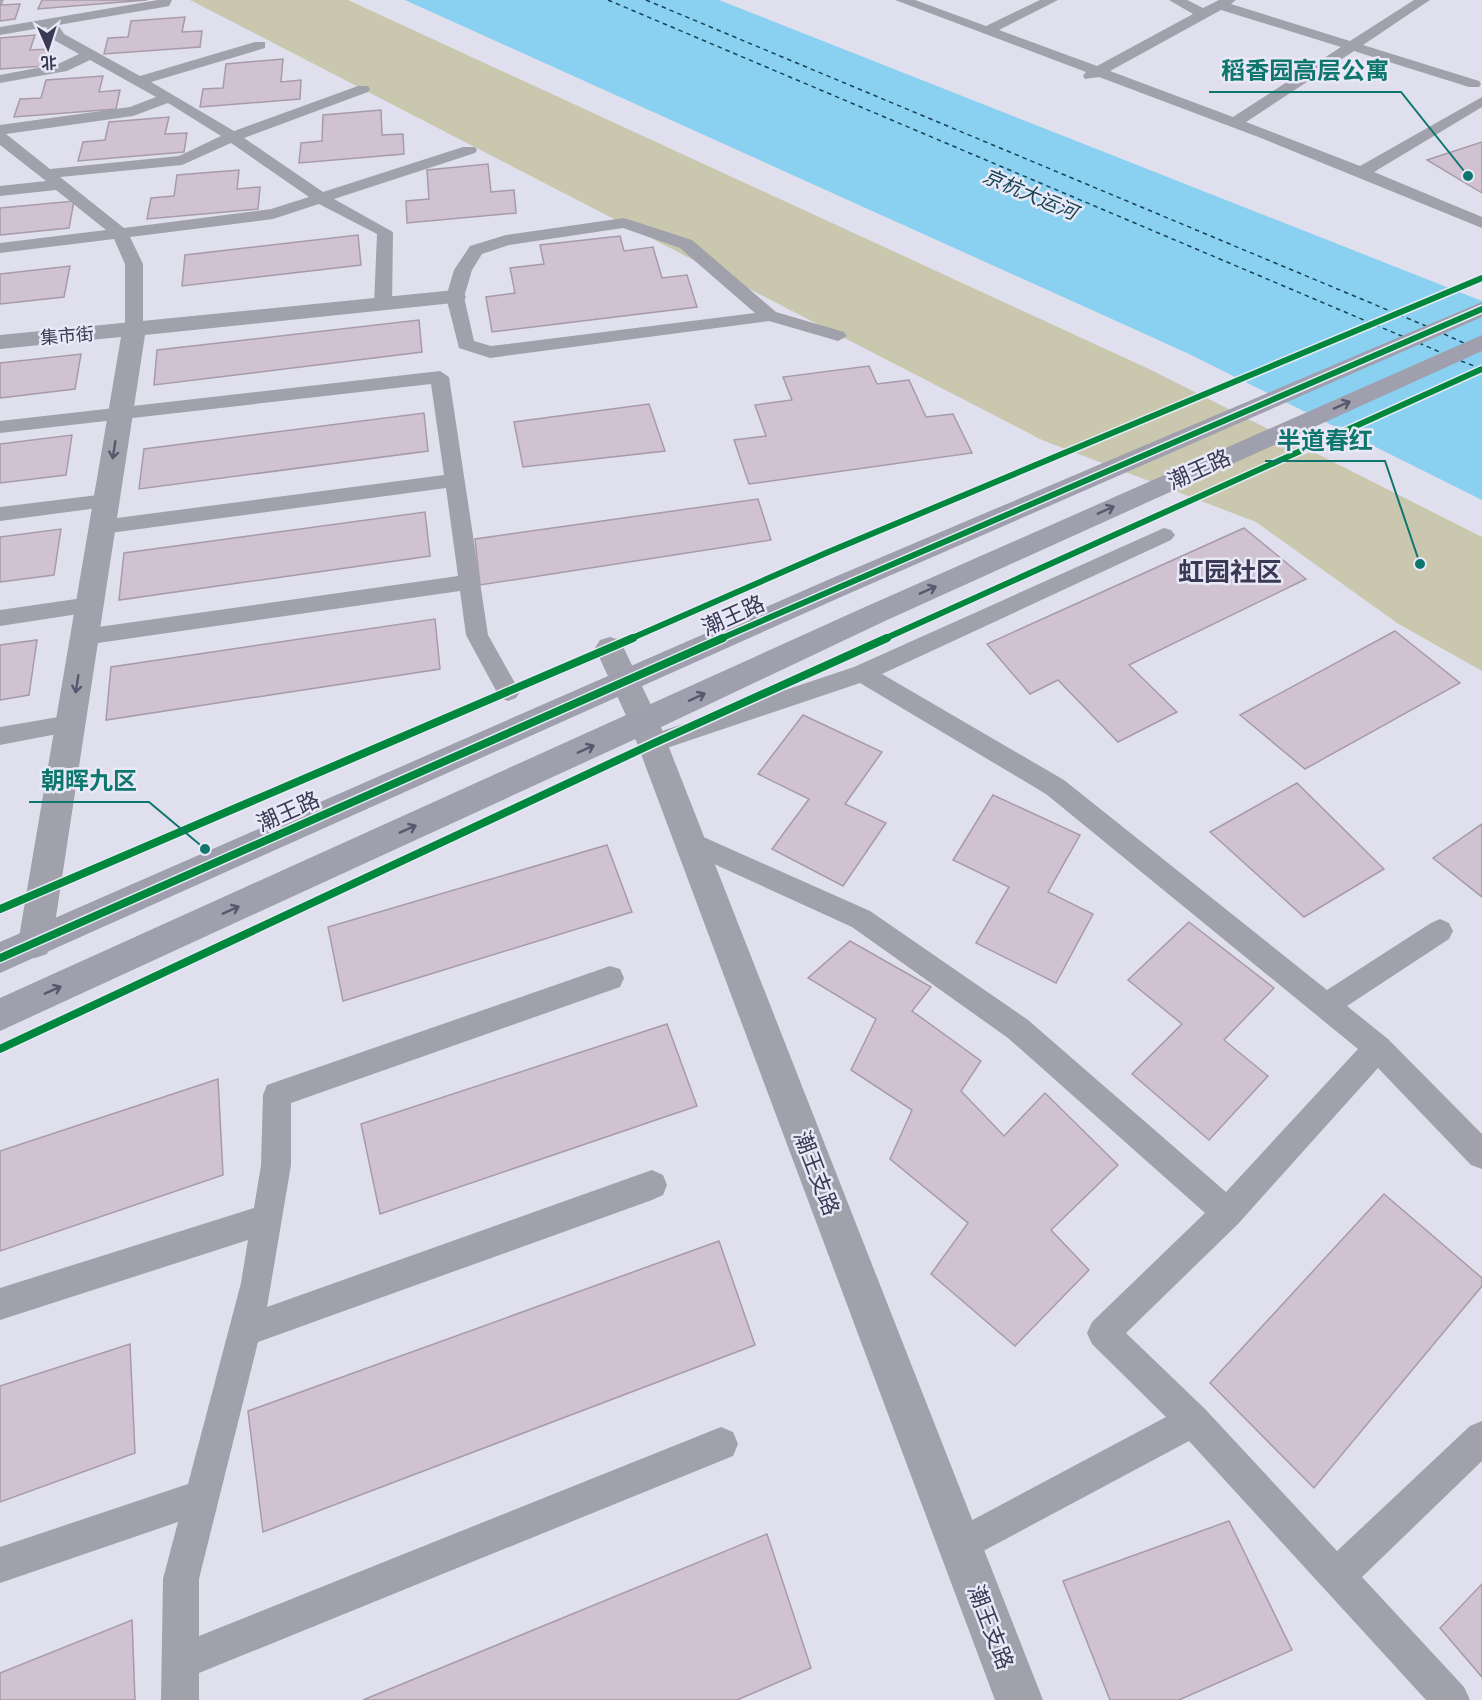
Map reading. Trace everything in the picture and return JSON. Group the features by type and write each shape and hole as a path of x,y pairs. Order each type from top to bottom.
{"main road":[{"name":"潮王路","path":"0,958 840,586 1482,309"},
{"name":"潮王路","path":"0,1015 648,733 875,614 1482,342"}],"street":[{"name":"集市街","path":"0,342 455,297"},
{"path":"35,943 134,330"},
{"name":"潮王支路","path":"610,648 648,733 1019,1700"}],"lane":[{"path":"0,31 164,3 165,0"},
{"path":"902,0 1237,121 1364,171 1482,223"},
{"path":"986,31 1051,0"},
{"path":"1176,0 1204,14"},
{"path":"1237,121 1423,0"},
{"path":"1079,82 1225,3 1352,46 1479,85"},
{"path":"49,22 59,37 168,98 232,137 320,197 385,232 383,305"},
{"path":"139,81 260,45"},
{"path":"0,79 62,68 90,54"},
{"path":"0,191 53,179 182,160 232,137 363,89"},
{"path":"0,130 133,111 168,98"},
{"path":"1364,171 1482,100"},
{"path":"0,137 119,232 134,264 134,330"},
{"path":"0,248 273,214 469,150"},
{"path":"770,316 686,243 624,223 506,240 476,250 463,270 455,297 466,344 490,352 770,316 838,336"},
{"path":"0,427 440,377 477,635 508,692"},
{"path":"0,514 104,514 455,480"},
{"path":"648,733 862,673 1164,535"},
{"path":"84,637 469,582"},
{"path":"0,618 90,605"},
{"path":"862,673 1055,787 1378,1048 1482,1155"},
{"path":"0,736 70,724"},
{"path":"690,842 861,919 1018,1029 1227,1214"},
{"path":"1325,1006 1440,931"},
{"path":"180,1700 181,1579 257,1283 276,1165 277,1095 610,978"},
{"path":"1378,1048 1227,1214 1103,1333 1193,1421 1451,1700"},
{"path":"244,1331 652,1185"},
{"path":"0,1304 267,1219"},
{"path":"960,1545 1193,1421"},
{"path":"1337,1576 1482,1438"},
{"path":"180,1662 721,1444"},
{"path":"0,1565 202,1497"}],"green space":[{"path":"190,0 348,0 1149,369 1482,537 1482,671 1397,623 1256,522 1042,440"}],"water":[{"name":"京杭大运河","path":"405,0 719,0 1482,301 1482,500 1187,353"}],"building":[{"path":"0,0 3,0 1,5 20,4 15,19 0,21"},
{"path":"42,0 147,0 38,9"},
{"path":"185,17 182,32 202,31 200,47 104,54 108,38 128,37 131,21"},
{"path":"35,35 30,50 50,49 45,66 0,69 0,38"},
{"path":"283,59 281,82 301,80 300,99 200,107 203,89 223,88 226,64"},
{"path":"103,76 99,92 120,90 116,109 14,117 20,99 41,98 46,80"},
{"path":"381,110 382,135 403,134 404,154 299,163 301,143 322,141 323,115"},
{"path":"169,117 165,134 187,133 184,152 78,161 83,142 105,140 109,122"},
{"path":"1482,142 1482,193 1427,160"},
{"path":"488,164 491,192 514,190 516,213 407,223 406,201 429,199 427,170"},
{"path":"239,170 237,189 260,187 258,209 147,219 151,198 174,196 177,175"},
{"path":"74,201 69,228 0,235 0,208"},
{"path":"358,235 361,265 182,286 185,255"},
{"path":"620,236 624,251 653,247 662,278 687,275 697,307 492,332 486,297 515,293 510,268 544,264 540,245"},
{"path":"70,266 64,297 0,304 0,274"},
{"path":"419,320 422,352 154,385 157,350"},
{"path":"81,354 75,389 0,398 0,363"},
{"path":"869,366 877,384 909,380 926,417 953,414 972,453 749,484 734,440 766,436 755,405 792,400 783,377"},
{"path":"649,404 665,451 523,467 514,422"},
{"path":"424,413 428,451 139,489 144,449"},
{"path":"72,435 66,475 0,483 0,444"},
{"path":"758,499 771,540 480,585 475,539"},
{"path":"425,512 430,556 119,600 124,553"},
{"path":"1244,528 1306,579 1129,665 1177,712 1118,742 1058,680 1030,694 987,644"},
{"path":"61,529 54,575 0,582 0,537"},
{"path":"435,619 440,669 106,720 111,667"},
{"path":"1395,631 1460,683 1305,769 1240,715"},
{"path":"37,640 29,695 0,700 0,645"},
{"path":"803,715 882,752 845,804 886,823 843,886 772,849 809,799 758,774"},
{"path":"1297,783 1384,869 1304,917 1210,832"},
{"path":"993,795 1080,835 1048,892 1093,914 1056,983 976,943 1009,887 953,860"},
{"path":"1482,824 1482,897 1433,858"},
{"path":"607,845 632,912 343,1001 328,927"},
{"path":"1189,922 1274,988 1224,1040 1268,1076 1209,1140 1132,1074 1182,1024 1128,980"},
{"path":"850,941 931,987 912,1011 981,1061 961,1091 1004,1136 1045,1093 1118,1165 1051,1230 1089,1270 1015,1346 931,1274 968,1223 890,1159 912,1110 851,1070 876,1019 808,978"},
{"path":"667,1024 697,1106 380,1214 361,1124"},
{"path":"218,1079 223,1175 0,1251 0,1151"},
{"path":"1384,1194 1482,1278 1482,1286 1314,1488 1210,1383"},
{"path":"719,1241 755,1345 263,1532 248,1411"},
{"path":"130,1344 135,1453 0,1502 0,1386"},
{"path":"1229,1521 1292,1650 1179,1700 1110,1700 1063,1581"},
{"path":"767,1534 811,1668 737,1700 363,1700"},
{"path":"1482,1584 1482,1677 1440,1628"},
{"path":"132,1620 135,1700 0,1700 0,1673"}],"ferry route":[{"path":"608,0 1404,337"},
{"path":"646,0 1426,326"},
{"path":"1444,334 1464,343"},
{"path":"1419,343 1442,353"},
{"path":"1461,361 1482,369"}],"cycle path":[{"path":"0,909 826,553 1482,278"},
{"path":"0,958 840,586 1482,309"},
{"path":"0,1049 652,744 1482,369"}],"place":[{"name":"稻香园高层公寓","path":"1468,176"},
{"name":"半道春红","path":"1420,564"},
{"name":"朝晖九区","path":"205,849"}],"district":[{"name":"虹园社区","path":"1230,572"}]}
